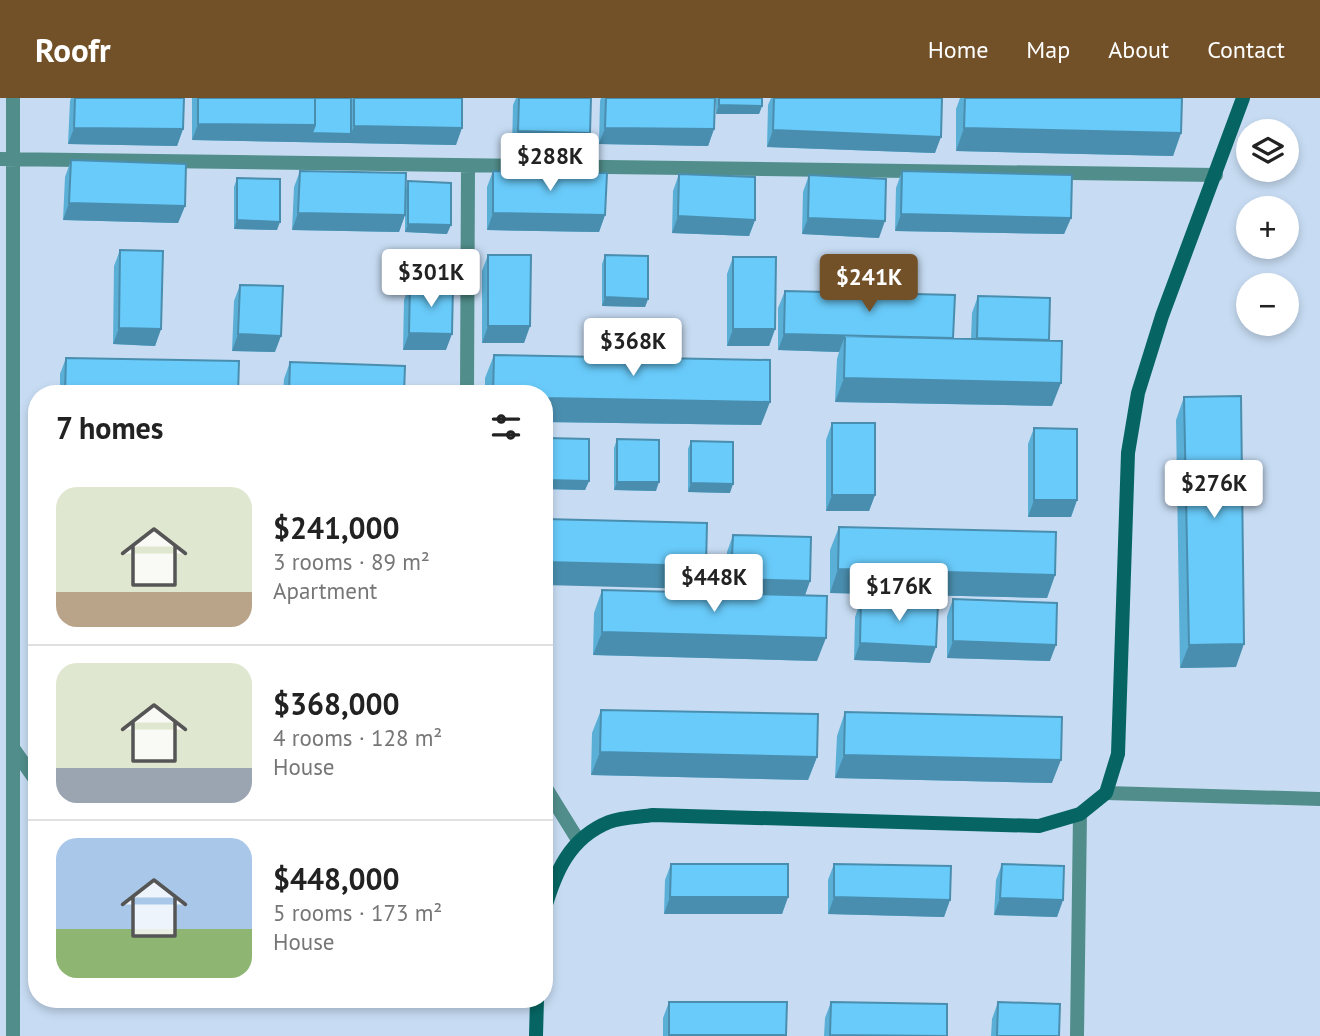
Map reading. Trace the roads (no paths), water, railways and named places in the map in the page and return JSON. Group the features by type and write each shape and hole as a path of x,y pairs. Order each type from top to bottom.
{"street":[{"path":"13,98 6,159 13,748 13,1036"},
{"path":"553,880 579,839 610,822 653,815 1039,826 1080,814 1106,793 1118,754 1128,453 1138,393 1162,316 1243,98"},
{"path":"6,159 1216,175"},
{"path":"467,385 468,167"},
{"path":"13,748 28,769"},
{"path":"1106,793 1320,799"},
{"path":"553,799 579,839"},
{"path":"1077,1036 1080,814"},
{"path":"537,1008 537,1036"}]}
